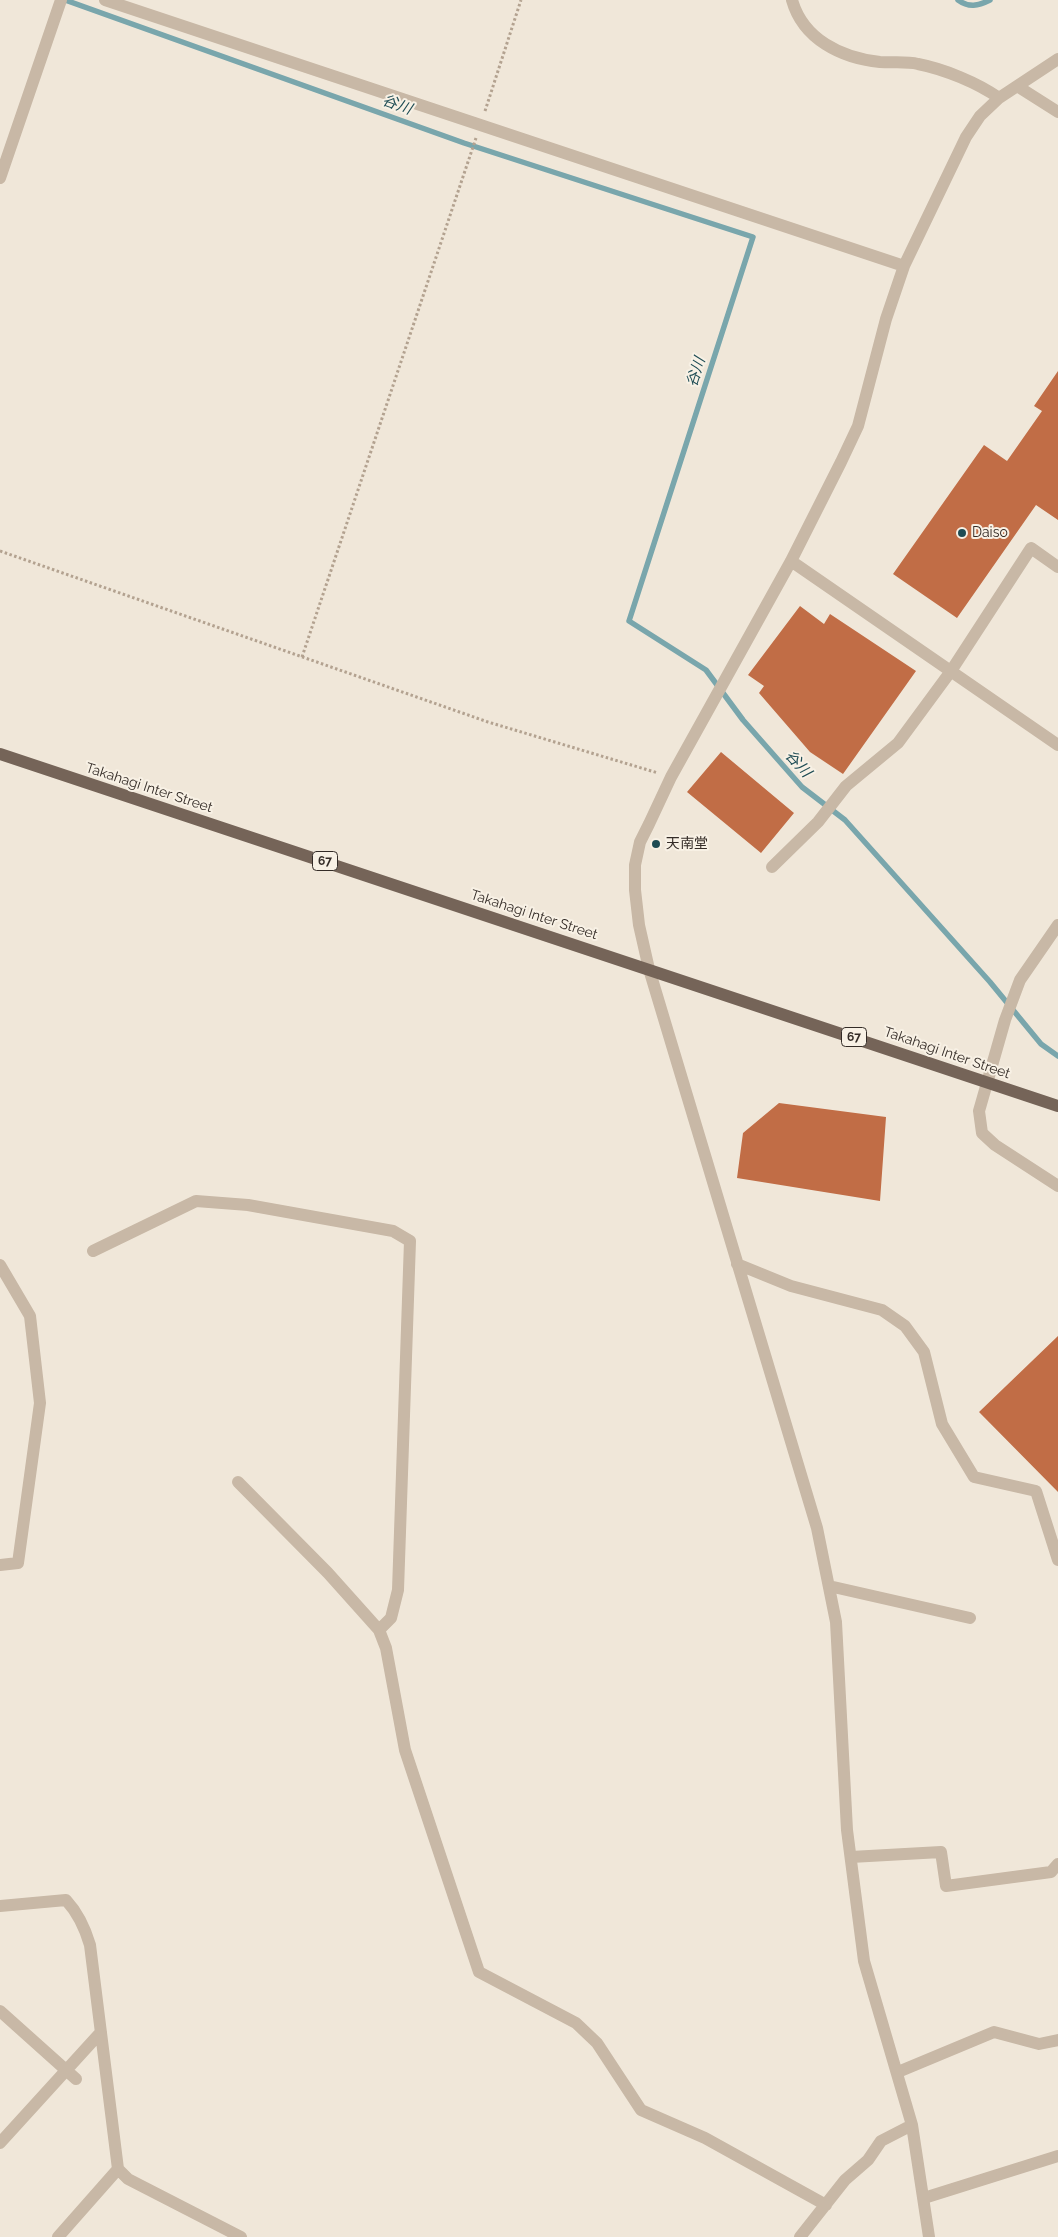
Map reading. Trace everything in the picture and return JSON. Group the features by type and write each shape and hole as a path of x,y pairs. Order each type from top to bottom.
{"main road":[{"name":"Takahagi Inter Street","path":"0,754 649,968 1058,1106"}],"street":[{"path":"0,178 61,0"},
{"path":"105,0 904,266"},
{"path":"792,0 803,24 810,34 831,48 880,62 922,64 982,86 999,98"},
{"path":"928,2237 924,2198 912,2125 864,1961 851,1857 836,1622 817,1528 649,968 639,925 634,890 635,865 640,842 671,777 791,561 858,426 886,319 904,266 966,136 980,116 999,98 1058,59"},
{"path":"1017,86 1058,112"},
{"path":"772,867 818,822 846,786 898,743 951,671 1031,548 1058,567"},
{"path":"791,561 1058,745"},
{"path":"1058,925 1020,980 1005,1020 979,1111 982,1133 995,1145 1058,1186"},
{"path":"93,1250 196,1201 248,1205 393,1231 410,1241 398,1590 391,1618 378,1630"},
{"path":"737,1264 792,1286 882,1310 905,1326 924,1352 942,1424 974,1477 1036,1491 1058,1560"},
{"path":"0,1265 30,1316 40,1403 18,1564 0,1566"},
{"path":"238,1482 328,1573 378,1630 386,1648 405,1750 479,1972 576,2023 597,2043 641,2110 705,2138 826,2205"},
{"path":"829,1586 970,1618"},
{"path":"851,1857 941,1852 946,1886 1051,1872 1058,1864"},
{"path":"0,1906 66,1900 75,1910 86,1931 90,1945 118,2169 128,2179 241,2237"},
{"path":"0,2011 71,2074"},
{"path":"0,2143 71,2074 101,2032"},
{"path":"898,2072 994,2032 1040,2044 1058,2040"},
{"path":"800,2237 846,2180 868,2160 881,2141 912,2125"},
{"path":"924,2198 1058,2156"},
{"path":"58,2237 118,2169"}],"path":[{"path":"302,657 521,0"},
{"path":"0,551 488,722 671,777"}],"building":[{"path":"1058,371 1058,520 1036,505 957,618 893,574 984,445 1007,461 1042,411 1034,406"},
{"path":"800,606 824,624 830,614 916,671 843,774 810,752 759,693 764,686 748,675"},
{"path":"721,752 794,813 761,853 687,792"},
{"path":"779,1103 886,1117 880,1201 737,1178 743,1133"},
{"path":"1058,1336 1058,1492 979,1412"}],"waterway":[{"name":"谷川","path":"65,0 464,143 753,237 629,621 706,670 743,720 802,787 845,820 990,982 1041,1044 1058,1056"},
{"path":"958,0 974,5 990,0"}],"place":[{"name":"Daiso","path":"962,533"},
{"name":"天南堂","path":"656,844"}]}
